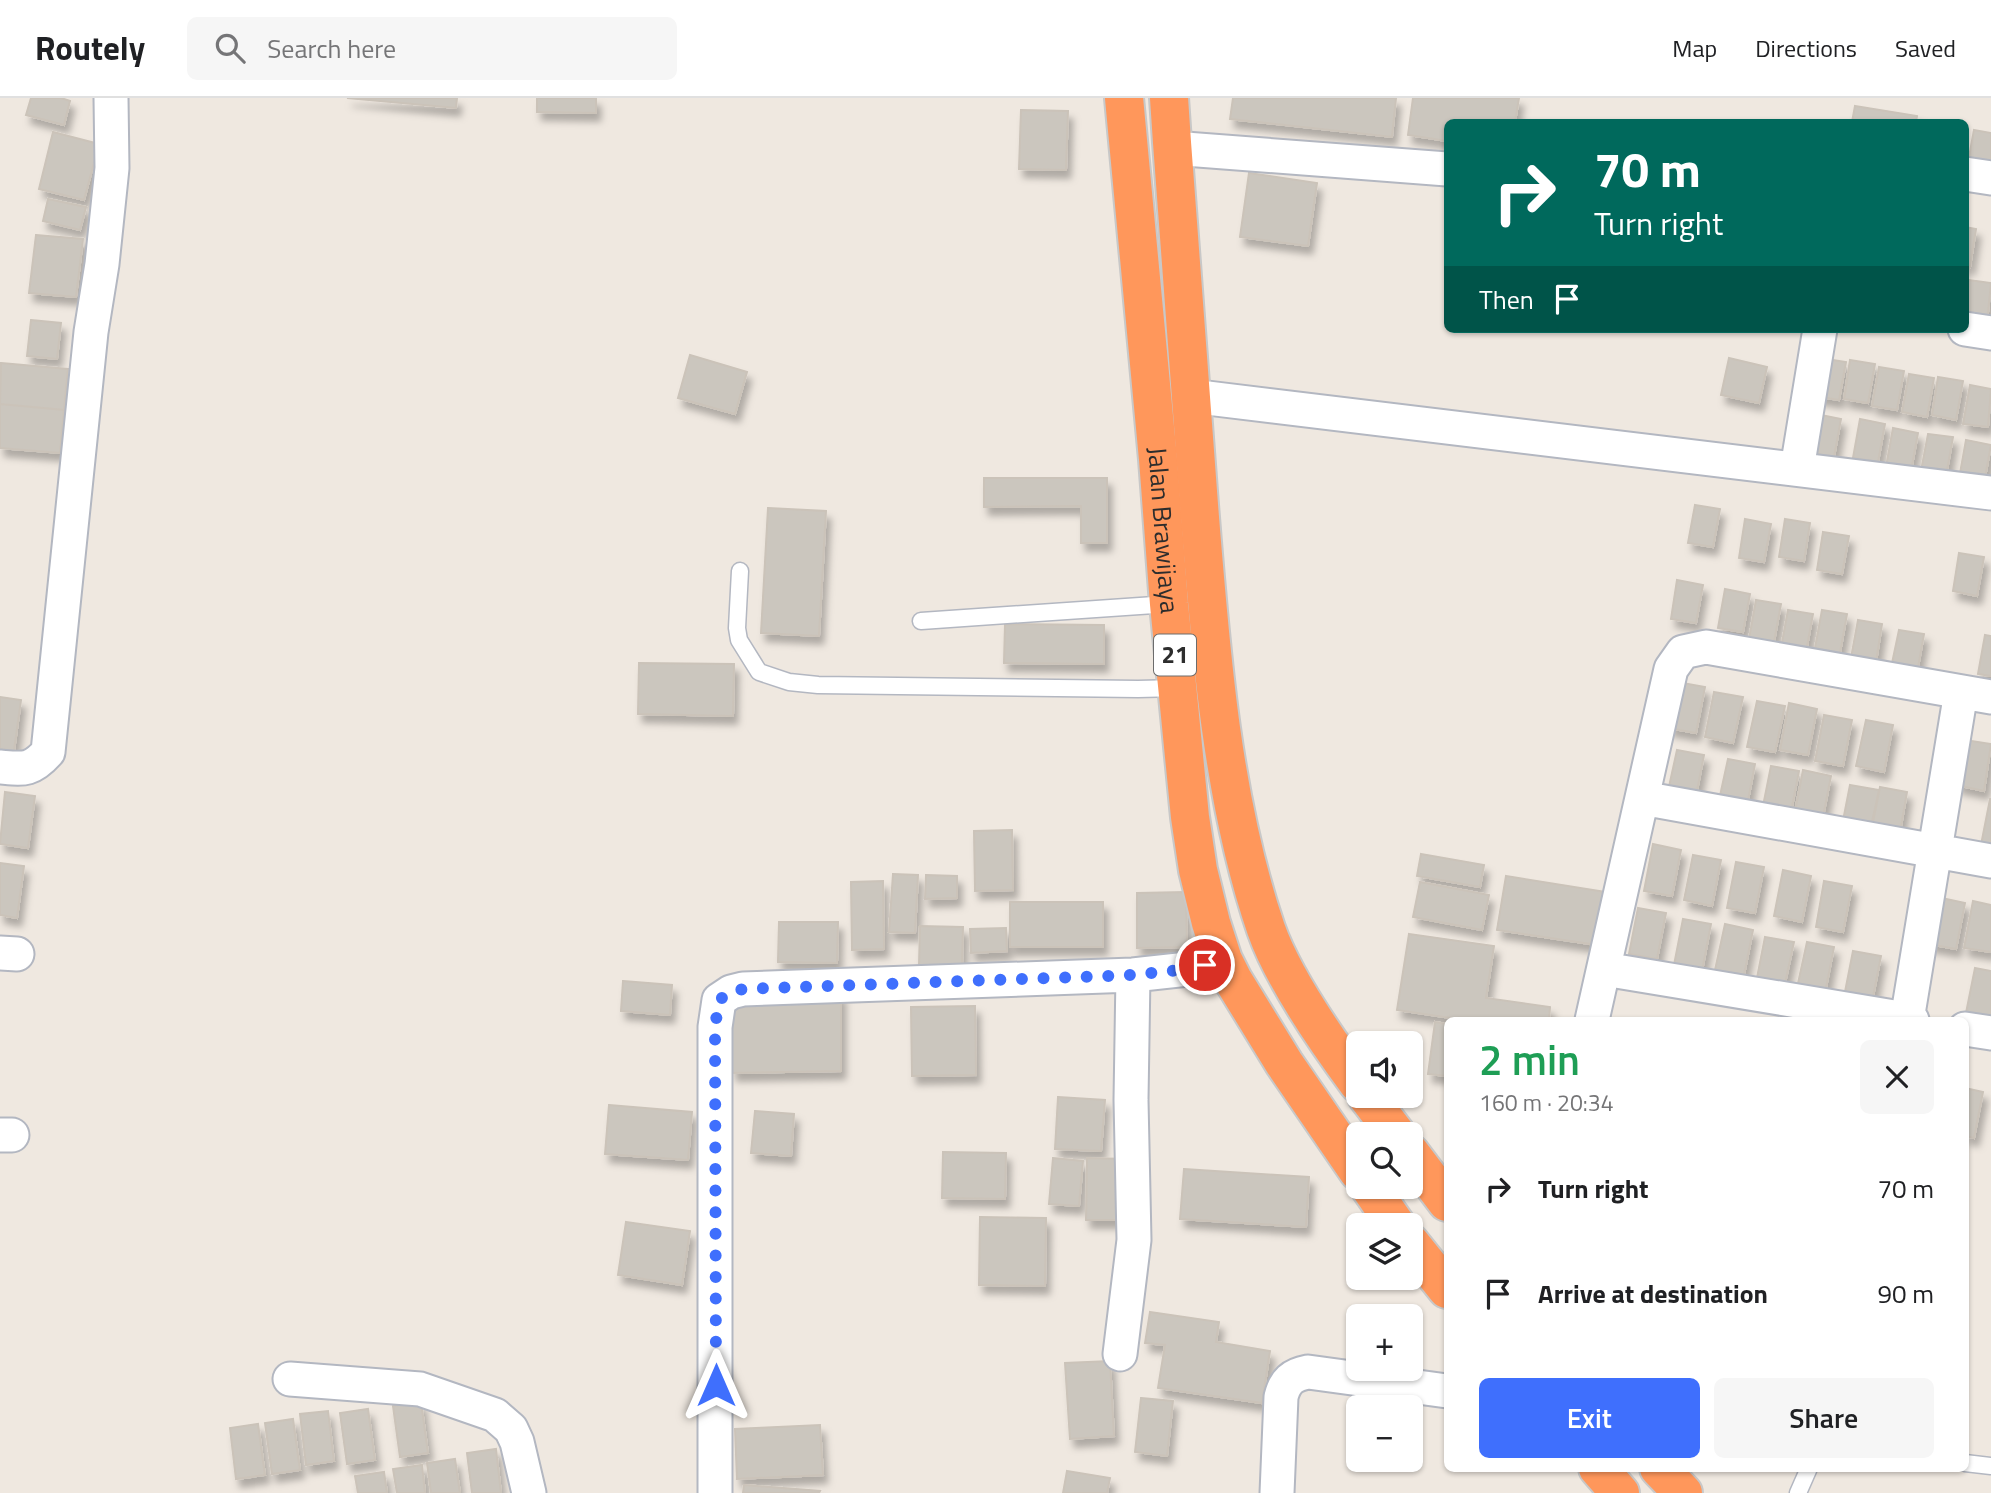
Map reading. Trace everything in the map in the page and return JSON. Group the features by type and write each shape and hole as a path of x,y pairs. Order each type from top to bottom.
{"highway":[{"name":"Jalan Brawijaya","path":"1124,98 1169,604 1198,870 1223,960 1284,1063 1346,1153"},
{"name":"Jalan Brawijaya","path":"1168,98 1207,599 1229,782 1266,929 1283,968 1346,1067"},
{"path":"1376,1108 1387,1122"},
{"path":"1423,1170 1444,1198"},
{"path":"1423,1259 1444,1285"},
{"path":"1602,1472 1620,1493"},
{"path":"1663,1472 1683,1493"}],"street":[{"path":"0,767 26,769 38,764 48,752 90,346 112,168 111,98"},
{"path":"1172,148 1444,169"},
{"path":"1969,175 1991,178"},
{"path":"1969,330 1991,333"},
{"path":"1797,469 1819,333"},
{"path":"1191,396 1991,493"},
{"path":"1593,1017 1671,669 1683,652 1706,647 1976,695 1933,851 1909,1017"},
{"path":"1642,798 1991,861"},
{"path":"715,1493 715,1027 719,1000 731,992 743,989 1133,975 1188,969 1223,960"},
{"path":"1604,969 1891,1017"},
{"path":"1120,1354 1134,1240 1131,1100 1133,975"},
{"path":"1969,1030 1991,1033"},
{"path":"1277,1493 1281,1397 1289,1379 1308,1373 1444,1391"},
{"path":"290,1379 420,1389 495,1415 511,1429 517,1442 528,1493"}],"lane":[{"path":"740,571 737,628 739,640 759,672 789,681 818,685 1138,690 1178,688"},
{"path":"921,621 1169,604"},
{"path":"1969,1463 1991,1466"},
{"path":"1798,1493 1807,1472"}],"building":[{"path":"31,98 61,98 70,101 64,125 26,115"},
{"path":"347,98 457,98 456,108"},
{"path":"537,98 596,98 596,113 537,112"},
{"path":"1233,98 1396,98 1392,137 1230,119"},
{"path":"1413,98 1519,98 1516,119 1444,119 1444,141 1408,135"},
{"path":"1855,106 1917,116 1916,119 1853,119"},
{"path":"1021,110 1068,111 1066,170 1019,169"},
{"path":"1974,130 1991,133 1991,172 1969,168"},
{"path":"53,132 99,144 84,200 39,189"},
{"path":"1249,173 1317,183 1308,246 1240,237"},
{"path":"48,199 86,207 80,230 43,221"},
{"path":"1969,228 1976,229 1969,267"},
{"path":"36,235 83,239 76,297 29,293"},
{"path":"1969,280 1991,283 1987,322 1969,320"},
{"path":"31,320 61,323 57,359 27,356"},
{"path":"690,355 747,372 735,414 678,398"},
{"path":"1729,358 1767,367 1759,403 1721,395"},
{"path":"1820,358 1846,362 1839,400 1814,396"},
{"path":"1850,360 1875,364 1868,403 1844,399"},
{"path":"1,363 68,369 64,410 0,404"},
{"path":"1879,367 1904,371 1897,410 1872,406"},
{"path":"1909,374 1934,378 1927,417 1902,412"},
{"path":"1938,377 1963,381 1956,420 1932,415"},
{"path":"1970,385 1991,389 1988,427 1963,424"},
{"path":"0,404 64,410 60,453 0,448"},
{"path":"1816,414 1841,419 1834,457 1809,453"},
{"path":"1860,419 1885,424 1878,462 1853,458"},
{"path":"1893,428 1918,433 1911,471 1886,467"},
{"path":"1928,434 1953,437 1946,476 1921,471"},
{"path":"1966,440 1991,445 1984,483 1959,479"},
{"path":"984,478 1107,478 1107,543 1081,543 1081,506 984,507"},
{"path":"1695,505 1720,509 1713,547 1688,543"},
{"path":"768,508 826,511 819,636 761,633"},
{"path":"1745,519 1771,524 1764,562 1739,558"},
{"path":"1785,519 1810,523 1804,561 1779,557"},
{"path":"1823,532 1849,536 1842,574 1817,570"},
{"path":"1959,553 1984,557 1977,596 1953,591"},
{"path":"1677,580 1703,585 1696,623 1671,619"},
{"path":"1725,589 1750,594 1743,632 1718,628"},
{"path":"1756,600 1781,604 1774,642 1749,639"},
{"path":"1788,610 1813,614 1806,652 1781,648"},
{"path":"1822,610 1847,614 1840,653 1815,648"},
{"path":"1858,620 1882,624 1876,662 1851,658"},
{"path":"1005,624 1104,625 1104,664 1004,663"},
{"path":"1899,630 1924,634 1917,673 1891,668"},
{"path":"1985,635 1991,636 1991,676 1978,674"},
{"path":"639,663 734,664 733,716 638,714"},
{"path":"1677,682 1705,687 1696,733 1668,728"},
{"path":"1714,692 1743,697 1733,743 1705,737"},
{"path":"0,697 21,700 14,751 0,749"},
{"path":"1757,701 1785,706 1775,752 1747,747"},
{"path":"1789,703 1817,709 1808,755 1780,750"},
{"path":"1824,715 1852,720 1843,766 1815,761"},
{"path":"1866,720 1893,725 1884,772 1856,766"},
{"path":"1965,740 1991,744 1984,791 1956,785"},
{"path":"1677,750 1704,755 1695,801 1667,796"},
{"path":"1728,759 1755,764 1746,811 1718,805"},
{"path":"1771,766 1799,771 1790,817 1762,811"},
{"path":"1803,770 1831,776 1822,822 1794,817"},
{"path":"1850,785 1879,790 1869,836 1841,831"},
{"path":"1880,787 1907,792 1899,838 1871,832"},
{"path":"5,792 35,796 28,848 0,844"},
{"path":"1991,799 1991,847 1981,845"},
{"path":"1012,830 1013,890 975,891 974,831"},
{"path":"1653,844 1681,850 1672,896 1644,891"},
{"path":"1421,854 1484,865 1480,887 1417,876"},
{"path":"1693,855 1721,860 1712,906 1684,900"},
{"path":"1736,862 1764,867 1755,913 1727,908"},
{"path":"0,863 24,866 17,918 0,915"},
{"path":"1783,870 1811,876 1802,922 1774,916"},
{"path":"893,874 918,875 915,933 889,932"},
{"path":"926,875 957,876 957,898 925,899"},
{"path":"1506,876 1606,892 1597,945 1497,930"},
{"path":"883,881 884,949 852,950 851,882"},
{"path":"1824,881 1852,886 1843,932 1816,927"},
{"path":"1420,882 1489,895 1482,930 1413,917"},
{"path":"1186,892 1187,947 1137,948 1137,893"},
{"path":"1937,897 1965,903 1956,949 1928,944"},
{"path":"1973,901 1991,905 1991,952 1964,948"},
{"path":"1010,902 1103,902 1103,947 1010,947"},
{"path":"1638,908 1666,913 1657,959 1629,954"},
{"path":"1683,919 1711,924 1702,971 1674,965"},
{"path":"779,922 838,922 837,963 778,962"},
{"path":"1725,924 1753,930 1744,975 1715,970"},
{"path":"920,926 963,927 962,966 919,965"},
{"path":"1006,928 1007,951 971,953 970,929"},
{"path":"1409,934 1494,946 1486,998 1550,1007 1549,1017 1444,1017 1397,1010"},
{"path":"1765,937 1794,942 1784,988 1756,983"},
{"path":"1807,942 1834,947 1825,993 1797,988"},
{"path":"1853,951 1881,956 1872,1002 1844,997"},
{"path":"1975,968 1991,971 1991,1018 1966,1013"},
{"path":"623,981 672,985 670,1015 621,1011"},
{"path":"731,993 841,993 841,1071 732,1073"},
{"path":"975,1006 976,1075 912,1076 911,1007"},
{"path":"1435,1022 1444,1024 1444,1076 1428,1074"},
{"path":"1969,1089 1983,1092 1974,1138 1969,1137"},
{"path":"1058,1097 1105,1100 1101,1151 1055,1149"},
{"path":"609,1105 692,1112 688,1160 605,1154"},
{"path":"755,1111 794,1114 791,1156 751,1153"},
{"path":"943,1152 1006,1153 1005,1199 942,1198"},
{"path":"1053,1158 1083,1161 1079,1206 1049,1204"},
{"path":"1087,1158 1128,1159 1127,1220 1086,1220"},
{"path":"1184,1169 1309,1177 1306,1227 1180,1219"},
{"path":"980,1217 1046,1218 1045,1286 979,1285"},
{"path":"626,1222 690,1231 682,1285 618,1275"},
{"path":"1150,1312 1219,1322 1216,1342 1270,1351 1262,1403 1158,1388 1165,1345 1145,1343"},
{"path":"1110,1361 1114,1436 1070,1439 1065,1363"},
{"path":"1141,1398 1173,1401 1167,1456 1135,1452"},
{"path":"421,1402 428,1453 400,1457 393,1406"},
{"path":"368,1409 375,1460 347,1464 340,1413"},
{"path":"328,1411 334,1461 306,1465 300,1414"},
{"path":"293,1419 300,1470 272,1474 265,1423"},
{"path":"258,1424 265,1475 236,1479 230,1428"},
{"path":"820,1425 823,1475 737,1479 735,1429"},
{"path":"496,1449 501,1493 472,1493 467,1453"},
{"path":"455,1459 460,1493 431,1493 427,1463"},
{"path":"422,1465 425,1493 397,1493 393,1469"},
{"path":"1067,1471 1110,1478 1107,1493 1063,1493"},
{"path":"384,1472 387,1493 358,1493 355,1476"},
{"path":"744,1485 820,1491 743,1493"}],"route":[{"path":"716,1385 715,1027 719,1000 731,992 743,989 1133,975 1205,965"}]}
